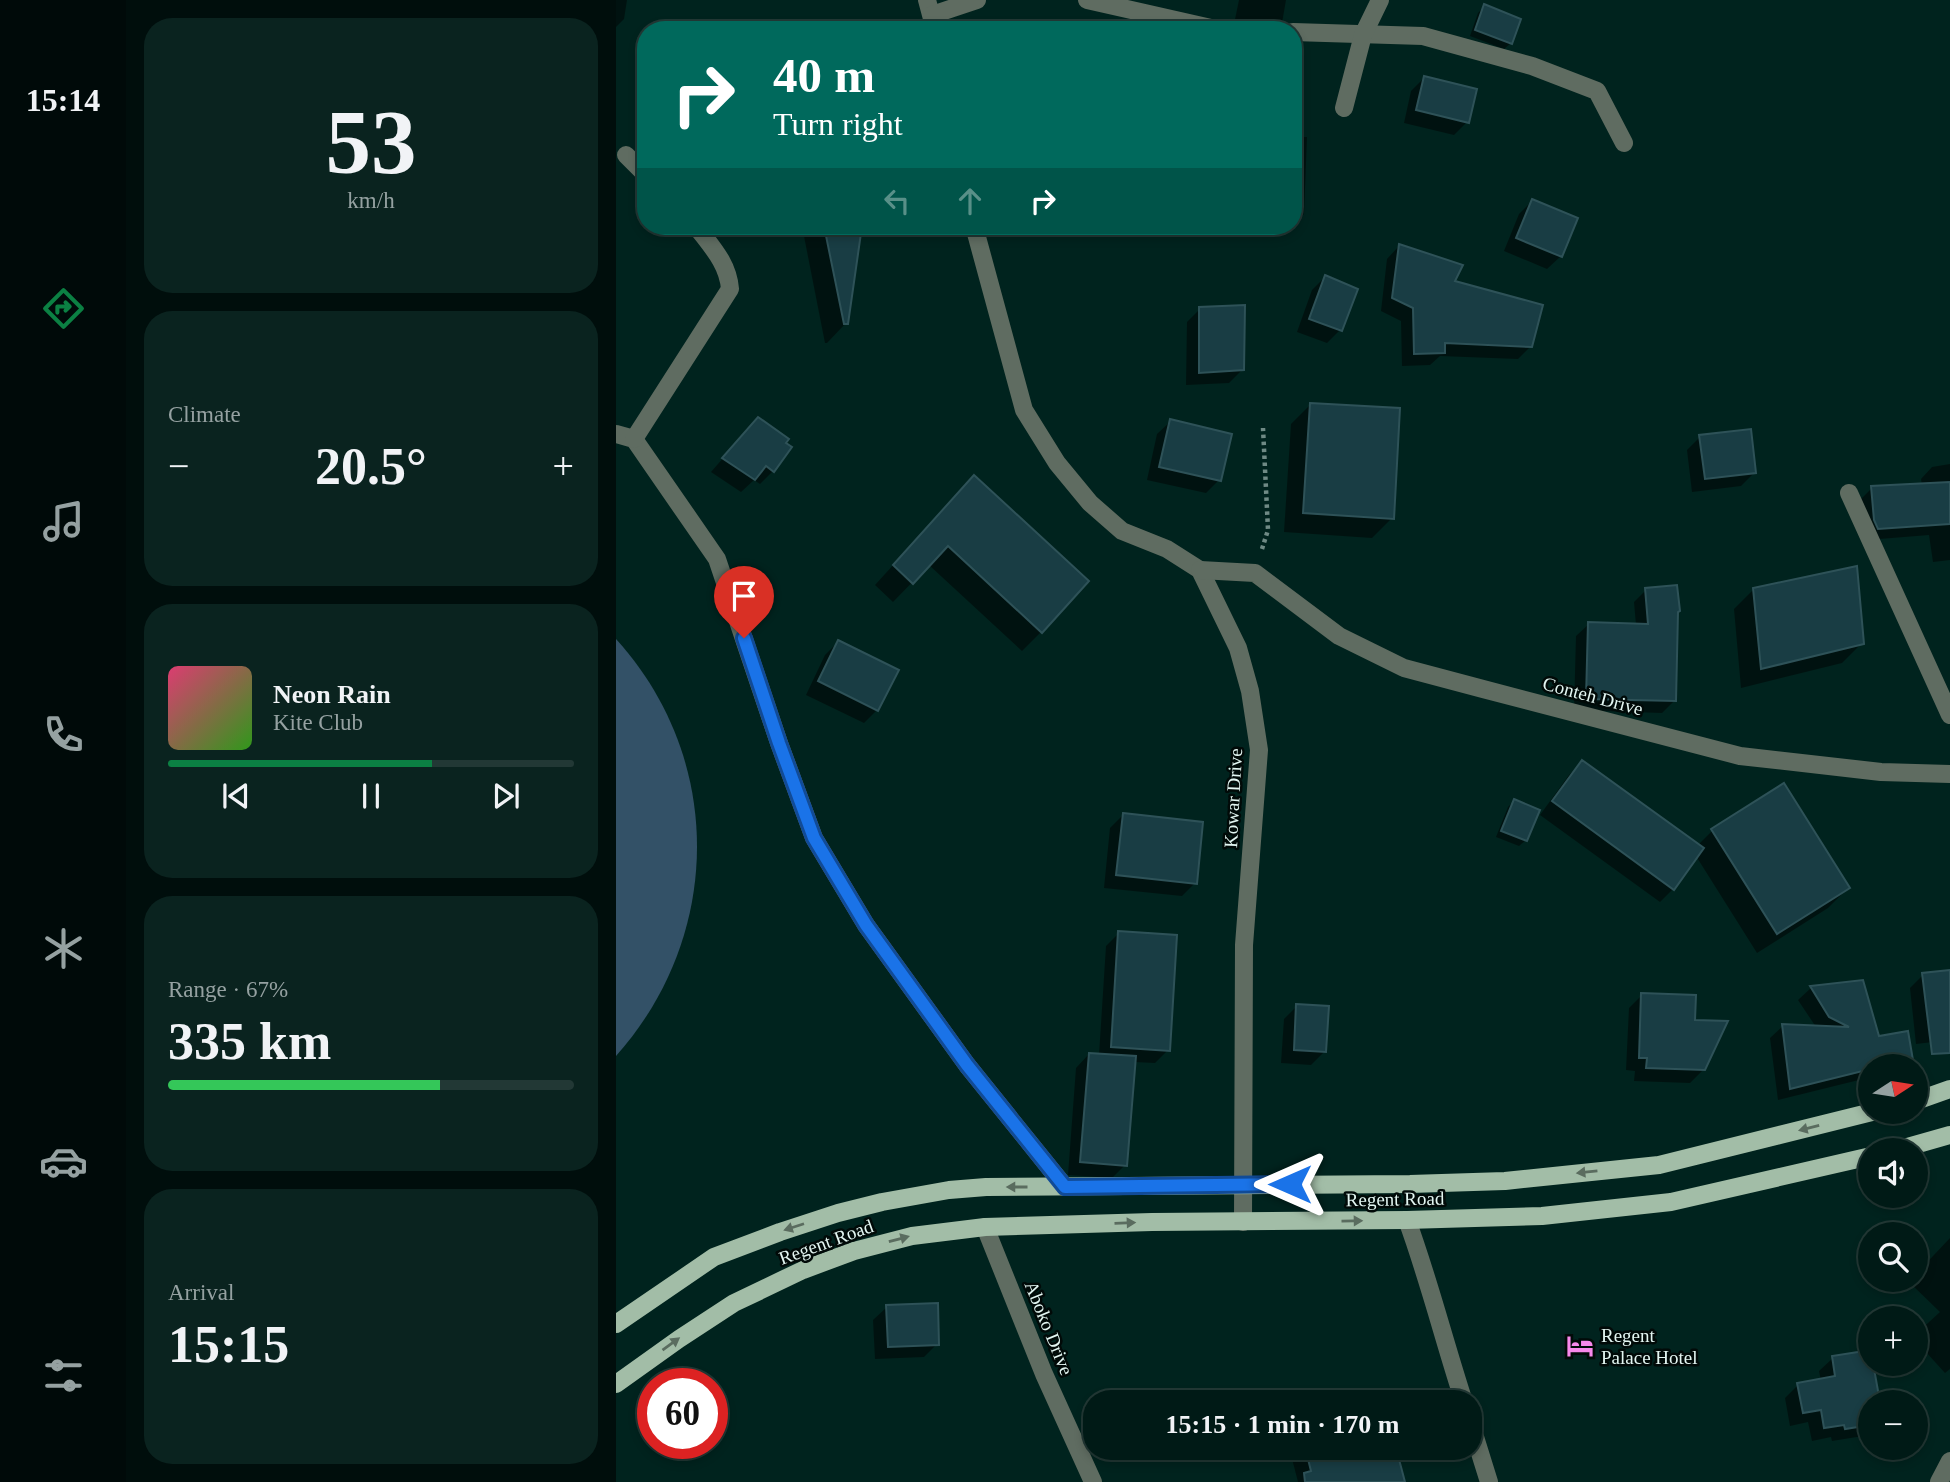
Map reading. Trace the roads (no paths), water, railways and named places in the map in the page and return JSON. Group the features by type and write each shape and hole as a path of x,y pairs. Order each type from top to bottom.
{"main road":[{"path":"1928,1097 1950,1089"},
{"name":"Regent Road","path":"616,1324 714,1257 780,1231 838,1213 949,1190 986,1187 1505,1181 1659,1165 1858,1115"},
{"path":"1928,1141 1950,1135"},
{"name":"Regent Road","path":"616,1384 734,1303 803,1270 854,1251 912,1236 985,1227 1542,1216 1671,1202 1858,1159"}],"street":[{"path":"932,15 977,0"},
{"path":"1087,0 1180,21"},
{"path":"1344,108 1363,36 1380,0"},
{"path":"1302,33 1423,36 1532,66 1597,91 1624,143"},
{"path":"626,155 637,166"},
{"path":"634,439 730,289 730,279 724,263 703,235"},
{"path":"976,235 1024,410 1057,463 1090,503 1122,531 1167,549 1200,570"},
{"path":"616,434 634,439 717,559 814,838 866,925 967,1065 1065,1187"},
{"path":"1849,493 1950,715"},
{"name":"Conteh Drive","path":"1200,570 1255,573 1339,636 1404,668 1740,756 1881,772 1950,774"},
{"name":"Kowar Drive","path":"1200,570 1238,648 1250,691 1259,750 1244,945 1243,1222"},
{"path":"1407,1220 1460,1390"},
{"name":"Aboko Drive","path":"985,1227 1044,1374 1093,1482"},
{"path":"1482,1460 1489,1482"},
{"path":"1939,1482 1950,1461"}],"water":[{"path":"616,639 652,686 677,738 692,792 697,848 692,903 676,957 651,1009 616,1056"}],"place":[{"name":"Regent Palace Hotel","path":"1580,1346"}]}
